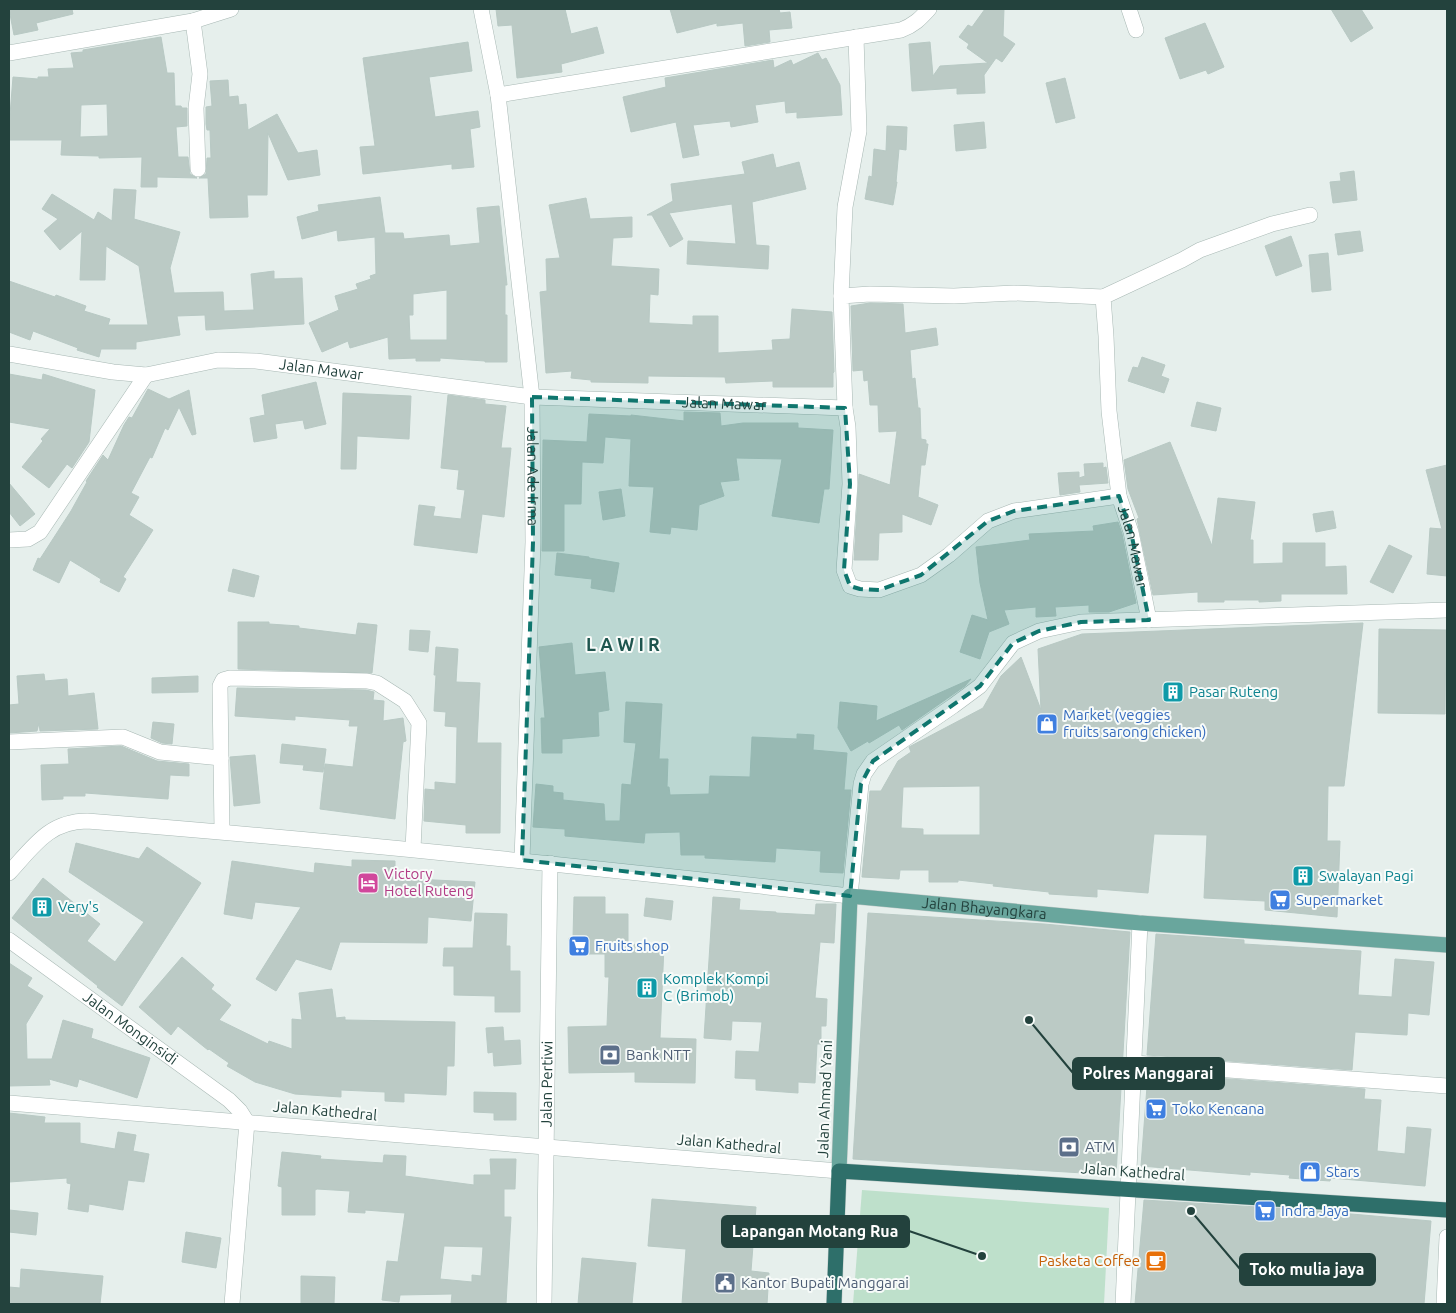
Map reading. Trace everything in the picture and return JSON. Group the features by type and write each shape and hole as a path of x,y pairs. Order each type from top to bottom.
{"highway":[{"name":"Jalan Kathedral","path":"839,1171 1447,1210"},
{"name":"Jalan Ahmad Yani","path":"834,1304 839,1171"}],"main road":[{"name":"Jalan Bhayangkara","path":"850,896 1140,923 1447,945"},
{"name":"Jalan Ahmad Yani","path":"839,1171 850,896"}],"street":[{"path":"9,52 193,21 231,9"},
{"name":"Jalan Ade Irma","path":"481,9 498,95 532,397 533,542 526,697 522,860"},
{"path":"498,95 901,30 912,26 929,9"},
{"path":"1129,9 1136,30"},
{"path":"193,21 200,74 196,108 198,169"},
{"path":"845,408 841,296 845,207 859,131 856,37"},
{"path":"841,296 870,294 954,296 1014,293 1103,297 1200,250 1272,224 1310,215"},
{"path":"1103,297 1109,411 1119,496"},
{"name":"Jalan Mawar","path":"9,354 112,372 146,375 218,360 256,361 532,397 845,408 848,427 850,484 844,570 850,586 879,590 920,575 949,555 988,521 1014,511 1119,496 1131,532 1149,620"},
{"path":"9,540 28,539 40,532 146,375"},
{"path":"850,896 861,784 864,774 873,761 980,686 1013,643 1038,631 1081,622 1447,610"},
{"path":"222,831 220,686 222,680 230,678 366,681 377,683 405,701 419,724 413,849"},
{"path":"9,742 123,737 160,752 221,758"},
{"name":"Jalan Bhayangkara","path":"9,873 43,836 63,824 75,821 222,831 413,849 850,896"},
{"name":"Jalan Pertiwi","path":"544,1304 550,863"},
{"path":"1123,1304 1140,923"},
{"name":"Jalan Monginsidi","path":"9,940 230,1100 240,1110 247,1122"},
{"path":"1134,1063 1447,1086"},
{"name":"Jalan Kathedral","path":"9,1103 839,1171"},
{"path":"232,1304 247,1122"},
{"path":"1444,1304 1447,1237"}],"highlighted area":[{"path":"532,397 845,408 850,484 844,570 850,586 860,589 879,590 921,575 988,521 1014,511 1119,496 1131,532 1149,620 1081,622 1039,631 1013,643 980,686 873,761 861,784 850,896 522,860 533,542"}],"green space":[{"path":"862,1190 1109,1208 1104,1304 853,1304"}],"building":[{"path":"9,9 72,9 73,14 36,23 38,30 14,35"},
{"path":"496,9 565,9 571,34 597,27 604,53 561,64 562,72 517,78 512,25 498,26"},
{"path":"670,9 779,9 780,13 790,12 792,28 769,30 770,42 745,46 743,23 717,26 717,23 677,33"},
{"path":"985,9 1004,9 1003,36 1015,44 1002,62 996,58 984,75 985,93 957,94 957,88 912,91 909,44 930,42 933,76 940,66 988,63 967,48 969,44 959,37 968,25 972,27"},
{"path":"1331,9 1361,9 1373,28 1351,42"},
{"path":"1205,23 1224,67 1208,74 1206,70 1180,79 1165,38"},
{"path":"161,37 167,73 174,73 175,106 187,108 187,126 176,127 178,157 188,157 190,174 197,178 157,177 157,187 141,187 142,157 99,158 99,156 61,155 62,140 9,140 9,115 13,77 38,79 38,77 49,77 48,69 74,68 71,53 83,52 83,50","holes":["107,104 108,136 80,137 81,105"]},
{"path":"468,42 472,71 429,77 435,117 478,111 480,127 470,129 474,167 452,169 452,164 363,174 360,147 375,146 363,58"},
{"path":"818,53 822,60 826,58 840,85 842,115 797,118 797,112 786,113 785,101 755,105 758,122 731,127 730,121 693,125 699,155 683,158 676,122 631,132 623,97 666,87 665,78 773,60 774,68 791,60 793,65"},
{"path":"1065,78 1075,118 1056,123 1046,83"},
{"path":"228,80 229,97 238,96 239,105 246,104 248,130 277,114 298,153 317,150 320,175 288,180 268,133 267,195 247,195 248,217 210,218 208,178 199,178 206,174 207,158 211,158 210,130 207,130 206,107 212,106 210,81"},
{"path":"984,122 986,148 956,151 954,125"},
{"path":"887,126 907,127 906,150 899,149 897,182 893,205 865,199 869,176 872,177 874,149 886,151"},
{"path":"773,154 776,168 799,162 806,189 752,202 756,245 769,246 768,269 687,264 688,241 736,244 732,204 669,213 683,239 670,247 652,215 647,215 673,201 671,184 745,174 742,162"},
{"path":"1354,171 1357,200 1333,203 1330,182 1341,181 1340,173"},
{"path":"114,189 136,190 134,219 180,232 170,268 174,293 223,292 224,311 254,310 251,274 274,271 274,279 302,278 304,324 206,330 205,315 177,316 180,335 136,342 136,349 101,349 99,357 77,350 78,348 33,331 30,340 9,332 9,281 86,306 84,311 110,319 108,325 148,325 139,266 106,246 105,280 80,280 82,231 60,250 44,231 58,219 42,209 52,194 94,220 98,212 112,221"},
{"path":"380,197 385,233 403,233 404,239 449,235 450,246 480,243 477,208 499,206 507,285 505,285 505,315 507,315 507,362 440,358 440,361 416,361 416,358 389,359 388,337 350,348 348,341 322,352 309,323 339,310 335,296 358,289 356,284 371,279 370,276 376,274 375,237 338,241 337,230 302,239 297,217 319,211 318,205","holes":["447,290 447,340 410,340 409,315 413,315 413,294"]},
{"path":"586,198 590,219 632,217 632,237 613,238 611,266 659,269 658,295 650,294 649,323 693,325 693,316 718,316 718,353 773,350 772,340 790,339 792,309 832,312 833,387 773,387 773,381 726,383 725,377 648,376 648,383 591,382 591,380 571,378 572,371 546,373 540,292 547,291 546,259 560,258 549,205"},
{"path":"1360,231 1363,251 1338,255 1335,234"},
{"path":"1291,236 1302,266 1276,276 1265,246"},
{"path":"1328,253 1331,290 1312,292 1309,255"},
{"path":"870,303 903,304 905,333 936,328 938,345 910,350 912,379 915,378 918,408 920,408 921,439 926,440 926,444 928,444 925,465 921,465 918,497 938,505 931,525 902,514 902,532 879,533 878,560 854,560 859,474 890,485 897,431 879,432 878,405 870,405 868,380 864,381 863,370 853,371 851,306"},
{"path":"1142,357 1165,365 1161,376 1169,379 1164,393 1128,381 1133,367 1138,368"},
{"path":"9,374 42,380 43,374 95,390 89,442 72,468 67,464 49,488 22,467 50,429 9,422"},
{"path":"316,382 326,424 305,429 303,420 275,424 277,438 254,442 250,418 265,415 262,395"},
{"path":"148,389 169,399 189,390 196,434 192,435 179,407 168,430 165,428 152,458 150,457 131,493 139,497 129,515 153,530 123,577 126,579 119,592 100,582 101,579 70,560 59,583 33,570 38,558 40,559 71,511 86,481 103,455 108,460 124,425 129,417 132,418"},
{"path":"343,393 411,396 409,439 357,436 356,469 341,469"},
{"path":"448,395 485,400 485,404 506,406 501,448 511,448 504,517 482,514 477,553 414,545 419,505 435,507 433,516 461,519 465,490 457,489 459,470 441,468"},
{"path":"1197,402 1221,408 1216,431 1191,426"},
{"path":"684,412 720,413 721,426 743,423 798,423 798,428 833,430 829,489 824,489 819,523 772,516 782,459 736,458 739,480 720,482 724,496 699,505 697,530 671,527 670,534 650,532 654,487 629,486 631,439 605,437 603,463 582,462 581,504 564,504 564,551 542,551 543,440 587,442 589,414 631,415 684,421"},
{"path":"1170,442 1212,546 1218,498 1255,502 1250,540 1253,540 1253,564 1283,563 1283,543 1325,543 1325,567 1346,566 1347,594 1281,594 1281,601 1259,602 1259,600 1224,600 1224,602 1198,602 1198,592 1153,595 1137,519 1139,518 1128,489 1124,460"},
{"path":"1103,463 1103,468 1106,467 1108,483 1079,485 1080,492 1060,495 1058,473 1079,472 1079,478 1085,476 1084,464"},
{"path":"1447,465 1447,576 1427,574 1430,528 1442,529 1426,470"},
{"path":"9,483 35,514 20,526 9,512"},
{"path":"621,489 625,516 603,520 599,492"},
{"path":"1333,511 1336,528 1316,532 1313,514"},
{"path":"1118,522 1136,603 1109,612 1089,612 1089,605 1055,607 1056,616 1036,617 1036,607 1004,610 1009,624 989,632 980,659 960,652 972,615 988,620 980,583 976,547 1030,540 1029,534 1094,531 1093,526"},
{"path":"1389,545 1412,556 1393,593 1370,582"},
{"path":"557,553 619,563 614,592 591,588 592,579 555,575"},
{"path":"233,569 259,576 254,597 228,591"},
{"path":"238,622 269,622 269,624 299,626 299,628 356,635 358,623 377,625 372,673 238,669"},
{"path":"1363,623 1344,786 1328,786 1327,841 1340,841 1337,917 1265,910 1265,901 1204,898 1207,835 1154,834 1148,893 1097,889 1097,897 1049,894 1049,892 958,880 958,882 929,882 929,870 900,870 899,879 862,877 870,791 881,791 898,761 911,752 909,747 983,708 1001,676 1021,657 1041,710 1038,649 1082,634","holes":["980,786 980,835 923,835 923,829 901,828 903,787"]},
{"path":"1379,629 1446,630 1445,714 1378,713"},
{"path":"410,630 430,631 428,652 409,650"},
{"path":"572,643 575,675 605,672 609,710 598,712 599,736 562,739 562,753 542,753 541,718 545,718 539,647"},
{"path":"436,647 458,649 456,682 480,683 477,743 501,743 500,833 466,833 466,825 424,821 425,789 435,790 435,782 456,784 457,727 445,726 446,712 434,711"},
{"path":"44,674 45,681 67,679 68,696 94,693 98,729 40,731 39,723 37,731 9,733 9,705 19,704 17,676"},
{"path":"198,676 198,692 152,693 152,678"},
{"path":"971,679 965,686 902,730 899,725 869,743 868,741 851,751 838,728 840,702 877,706 876,721"},
{"path":"237,688 366,690 374,692 373,700 384,701 383,721 403,718 406,741 403,742 395,819 320,809 325,764 353,767 358,726 349,726 350,720 295,716 295,720 235,716"},
{"path":"626,702 662,704 659,759 668,759 667,787 669,787 670,795 709,794 710,776 750,777 752,737 797,739 797,734 814,735 813,750 847,753 844,790 851,790 843,873 820,872 821,851 776,848 775,862 705,858 705,855 681,855 680,832 645,833 644,843 565,836 565,829 533,827 536,784 553,786 553,792 563,793 563,800 604,804 605,821 620,821 622,784 631,785 636,743 624,742"},
{"path":"153,722 174,724 172,744 162,743 151,738"},
{"path":"282,744 326,749 323,772 303,770 304,765 280,763"},
{"path":"121,746 157,761 189,764 189,776 170,775 168,799 85,793 85,796 63,796 63,799 42,800 41,765 69,764 68,749"},
{"path":"255,755 260,803 234,806 230,757"},
{"path":"76,843 139,859 147,847 201,883 122,1006 12,918 43,878 100,924 87,941 115,962 144,922 69,872"},
{"path":"352,860 395,861 395,878 475,882 471,921 428,917 427,943 340,942 331,970 296,959 276,991 256,979 301,907 255,902 252,919 224,914 232,861 314,873 315,863 352,867"},
{"path":"574,897 605,897 605,914 628,914 628,944 664,946 660,1038 696,1039 695,1083 635,1082 635,1072 569,1073 568,1027 607,1026 609,977 605,977 605,954 570,954 569,938 573,938"},
{"path":"713,897 740,899 739,910 776,913 815,915 816,904 836,904 834,943 820,942 815,998 827,999 826,1026 821,1026 821,1044 817,1044 815,1083 798,1082 798,1093 756,1090 756,1079 735,1078 736,1051 759,1052 762,1022 732,1021 731,1040 704,1038"},
{"path":"646,898 673,901 671,920 644,916"},
{"path":"475,913 507,914 506,946 510,946 510,971 520,971 520,1012 495,1012 495,996 454,995 454,966 443,966 444,948 473,948"},
{"path":"868,913 1044,924 1130,932 1116,1175 853,1159"},
{"path":"1156,934 1244,940 1244,944 1361,951 1358,995 1392,997 1395,959 1434,962 1429,1015 1408,1013 1407,1035 1355,1032 1352,1070 1147,1055"},
{"path":"182,957 214,985 211,989 231,1005 219,1020 268,1044 269,1041 292,1049 292,1019 302,1020 299,993 332,989 336,1018 345,1017 345,1020 455,1022 454,1066 447,1066 446,1095 404,1093 404,1102 385,1101 385,1092 341,1090 341,1097 295,1094 255,1082 227,1066 229,1063 208,1050 178,1026 171,1035 139,1007"},
{"path":"9,963 32,978 27,986 43,996 26,1024 27,1059 52,1059 63,1020 93,1029 91,1038 150,1058 137,1098 79,1079 77,1087 49,1079 50,1085 9,1086"},
{"path":"503,1027 504,1041 520,1040 521,1064 494,1066 493,1052 488,1053 486,1028"},
{"path":"1148,1073 1365,1089 1364,1099 1381,1100 1377,1151 1405,1154 1407,1127 1431,1129 1425,1186 1331,1178 1330,1181 1289,1178 1290,1175 1250,1172 1250,1175 1141,1166"},
{"path":"474,1092 516,1093 516,1120 494,1120 494,1113 474,1112"},
{"path":"9,1113 45,1117 44,1123 80,1123 80,1143 115,1149 118,1132 136,1135 133,1151 149,1154 144,1182 128,1180 123,1210 89,1204 88,1212 68,1209 71,1184 67,1183 67,1178 9,1182"},
{"path":"282,1152 321,1156 320,1159 383,1163 384,1155 406,1156 405,1176 474,1185 474,1175 491,1175 490,1159 516,1159 515,1189 504,1189 504,1217 511,1217 506,1304 451,1304 452,1294 400,1295 399,1302 382,1300 387,1261 398,1262 405,1213 365,1210 365,1213 348,1212 350,1191 317,1189 315,1190 315,1215 282,1215 282,1187 278,1186","holes":["444,1246 483,1247 481,1276 472,1275 472,1282 440,1279"]},
{"path":"652,1199 756,1207 751,1271 769,1273 767,1304 682,1304 686,1249 648,1246"},
{"path":"1144,1200 1306,1210 1431,1221 1424,1304 1135,1304"},
{"path":"9,1210 38,1213 36,1235 9,1232"},
{"path":"186,1232 221,1238 216,1268 182,1262"},
{"path":"582,1258 636,1263 632,1304 578,1304"},
{"path":"21,1269 103,1276 100,1304 9,1304 9,1287 20,1288"},
{"path":"301,1276 335,1277 334,1304 301,1304"}],"place":[{"name":"Pasar Ruteng","path":"1173,692"},
{"name":"Market (veggies fruits sarong chicken)","path":"1047,724"},
{"name":"Swalayan Pagi","path":"1303,876"},
{"name":"Victory Hotel Ruteng","path":"368,883"},
{"name":"Supermarket","path":"1280,900"},
{"name":"Very's","path":"42,907"},
{"name":"Fruits shop","path":"579,946"},
{"name":"Komplek Kompi C (Brimob)","path":"647,988"},
{"name":"Polres Manggarai","path":"1029,1020"},
{"name":"Bank NTT","path":"610,1055"},
{"name":"Toko Kencana","path":"1156,1109"},
{"name":"ATM","path":"1069,1147"},
{"name":"Stars","path":"1310,1172"},
{"name":"Toko mulia jaya","path":"1191,1211"},
{"name":"Indra Jaya","path":"1265,1211"},
{"name":"Lapangan Motang Rua","path":"982,1256"},
{"name":"Pasketa Coffee","path":"1156,1261"},
{"name":"Kantor Bupati Manggarai","path":"725,1283"}],"district":[{"name":"L A W I R","path":"623,645"}]}
